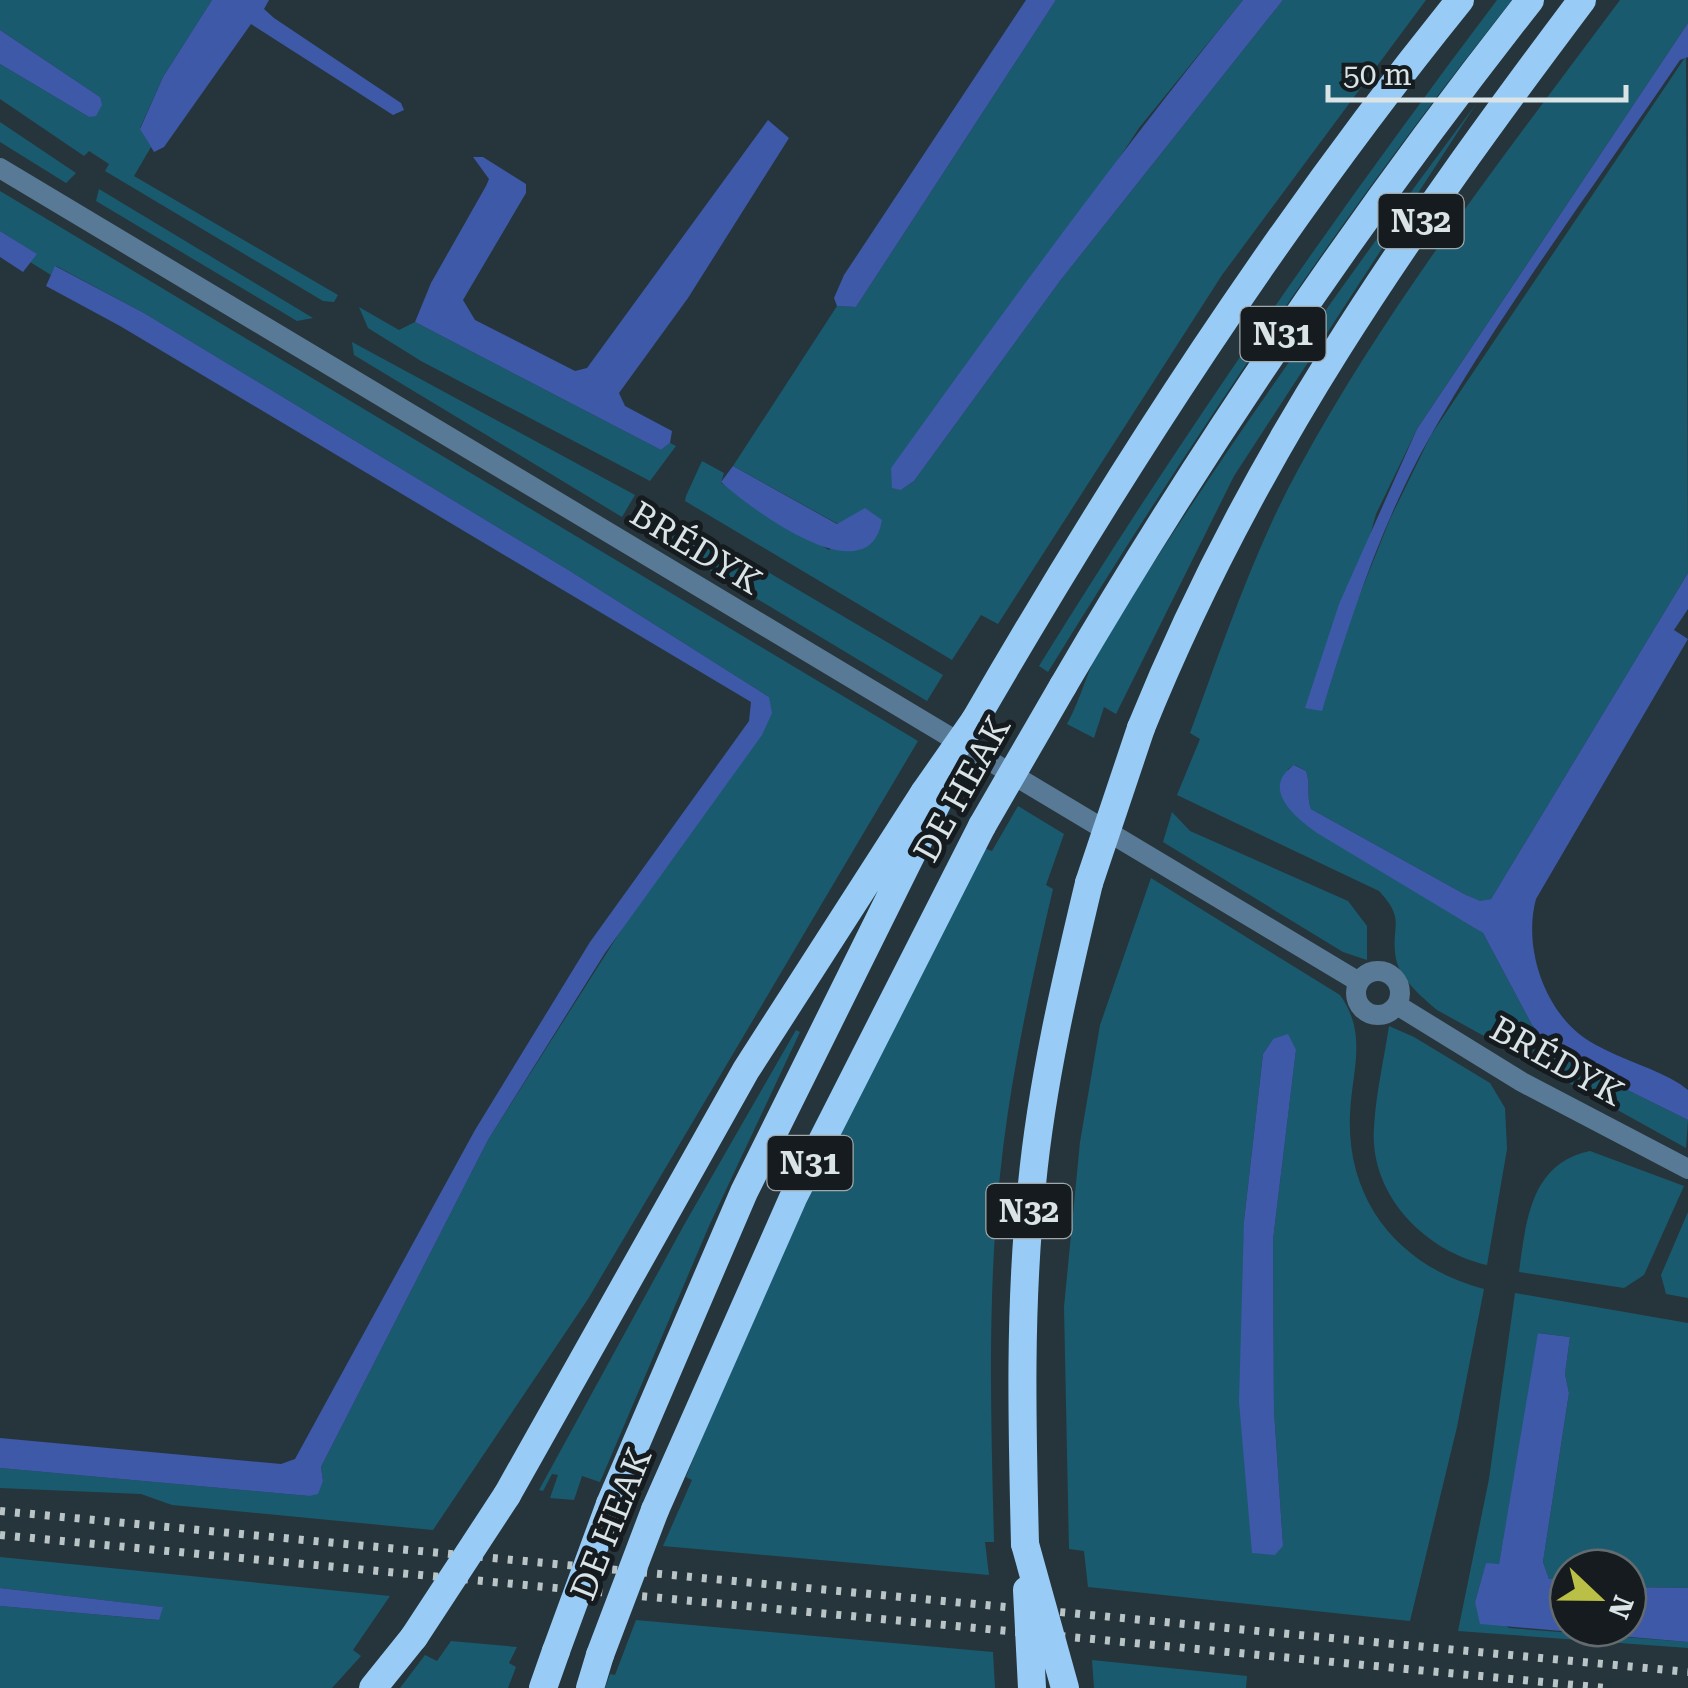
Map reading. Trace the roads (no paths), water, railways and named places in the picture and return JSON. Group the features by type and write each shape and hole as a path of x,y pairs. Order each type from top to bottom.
{"highway":[{"name":"DE HEAK","path":"543,1688 610,1504 744,1192 931,797 1012,656 1207,344 1324,179 1460,0"},
{"name":"DE HEAK","path":"590,1688 655,1510 793,1198 982,826 1154,530 1302,306 1530,0"},
{"name":"N32","path":"1032,1688 1022,1329 1032,1185 1050,1054 1089,883 1141,728 1241,508 1346,330 1582,0"},
{"name":"N31","path":"373,1688 414,1637 506,1496 746,1070 931,797"},
{"name":"N32","path":"1025,1544 1065,1688"}],"street":[{"name":"BRÉDYK","path":"0,168 1359,982 1359,1003 1371,1014 1388,1013 1396,1005 1522,1082 1688,1168"}],"water":[{"path":"212,0 269,0 264,9 274,18 401,103 404,110 393,115 251,24 164,147 154,152 140,129 163,77"},
{"path":"1026,0 1056,0 856,307 837,306 834,298 844,275"},
{"path":"1243,0 1283,0 1060,281 914,481 901,490 892,488 891,468 934,408 1108,173"},
{"path":"1688,23 1688,57 1680,60 1552,245 1431,435 1383,535 1322,711 1305,708 1339,604 1417,429"},
{"path":"0,30 100,97 102,105 96,116 89,117 0,64"},
{"path":"768,120 789,138 688,298 619,393 625,406 672,431 670,443 661,450 415,322 431,283 489,179 473,157 483,157 526,184 526,193 463,300 475,320 575,371 587,368"},
{"path":"0,231 37,254 23,272 0,257"},
{"path":"55,266 144,313 570,571 769,697 772,713 762,735 605,953 488,1140 321,1467 323,1481 318,1494 309,1496 0,1468 0,1438 281,1464 295,1459 475,1130 590,942 749,721 751,702 120,326 46,286"},
{"path":"733,466 837,524 865,508 882,520 873,542 856,551 833,549 782,526 721,482"},
{"path":"1688,573 1688,609 1674,630 1688,639 1536,899 1533,940 1542,982 1564,1019 1596,1045 1688,1090 1688,1120 1577,1065 1551,1046 1532,1025 1483,933 1317,833 1291,811 1280,784 1294,765 1306,771 1311,809 1466,895 1480,901 1491,899"},
{"path":"1288,1034 1296,1050 1273,1240 1274,1410 1283,1546 1275,1555 1252,1553 1239,1402 1244,1221 1263,1054 1273,1039"},
{"path":"1538,1333 1570,1337 1565,1374 1569,1393 1543,1562 1548,1576 1548,1630 1480,1624 1475,1602 1486,1563 1499,1564"},
{"path":"1648,1587 1688,1588 1688,1642 1648,1639"},
{"path":"0,1588 163,1607 159,1620 0,1606"}],"railway":[{"path":"0,1511 1688,1672"},
{"path":"0,1535 1606,1688"}]}
